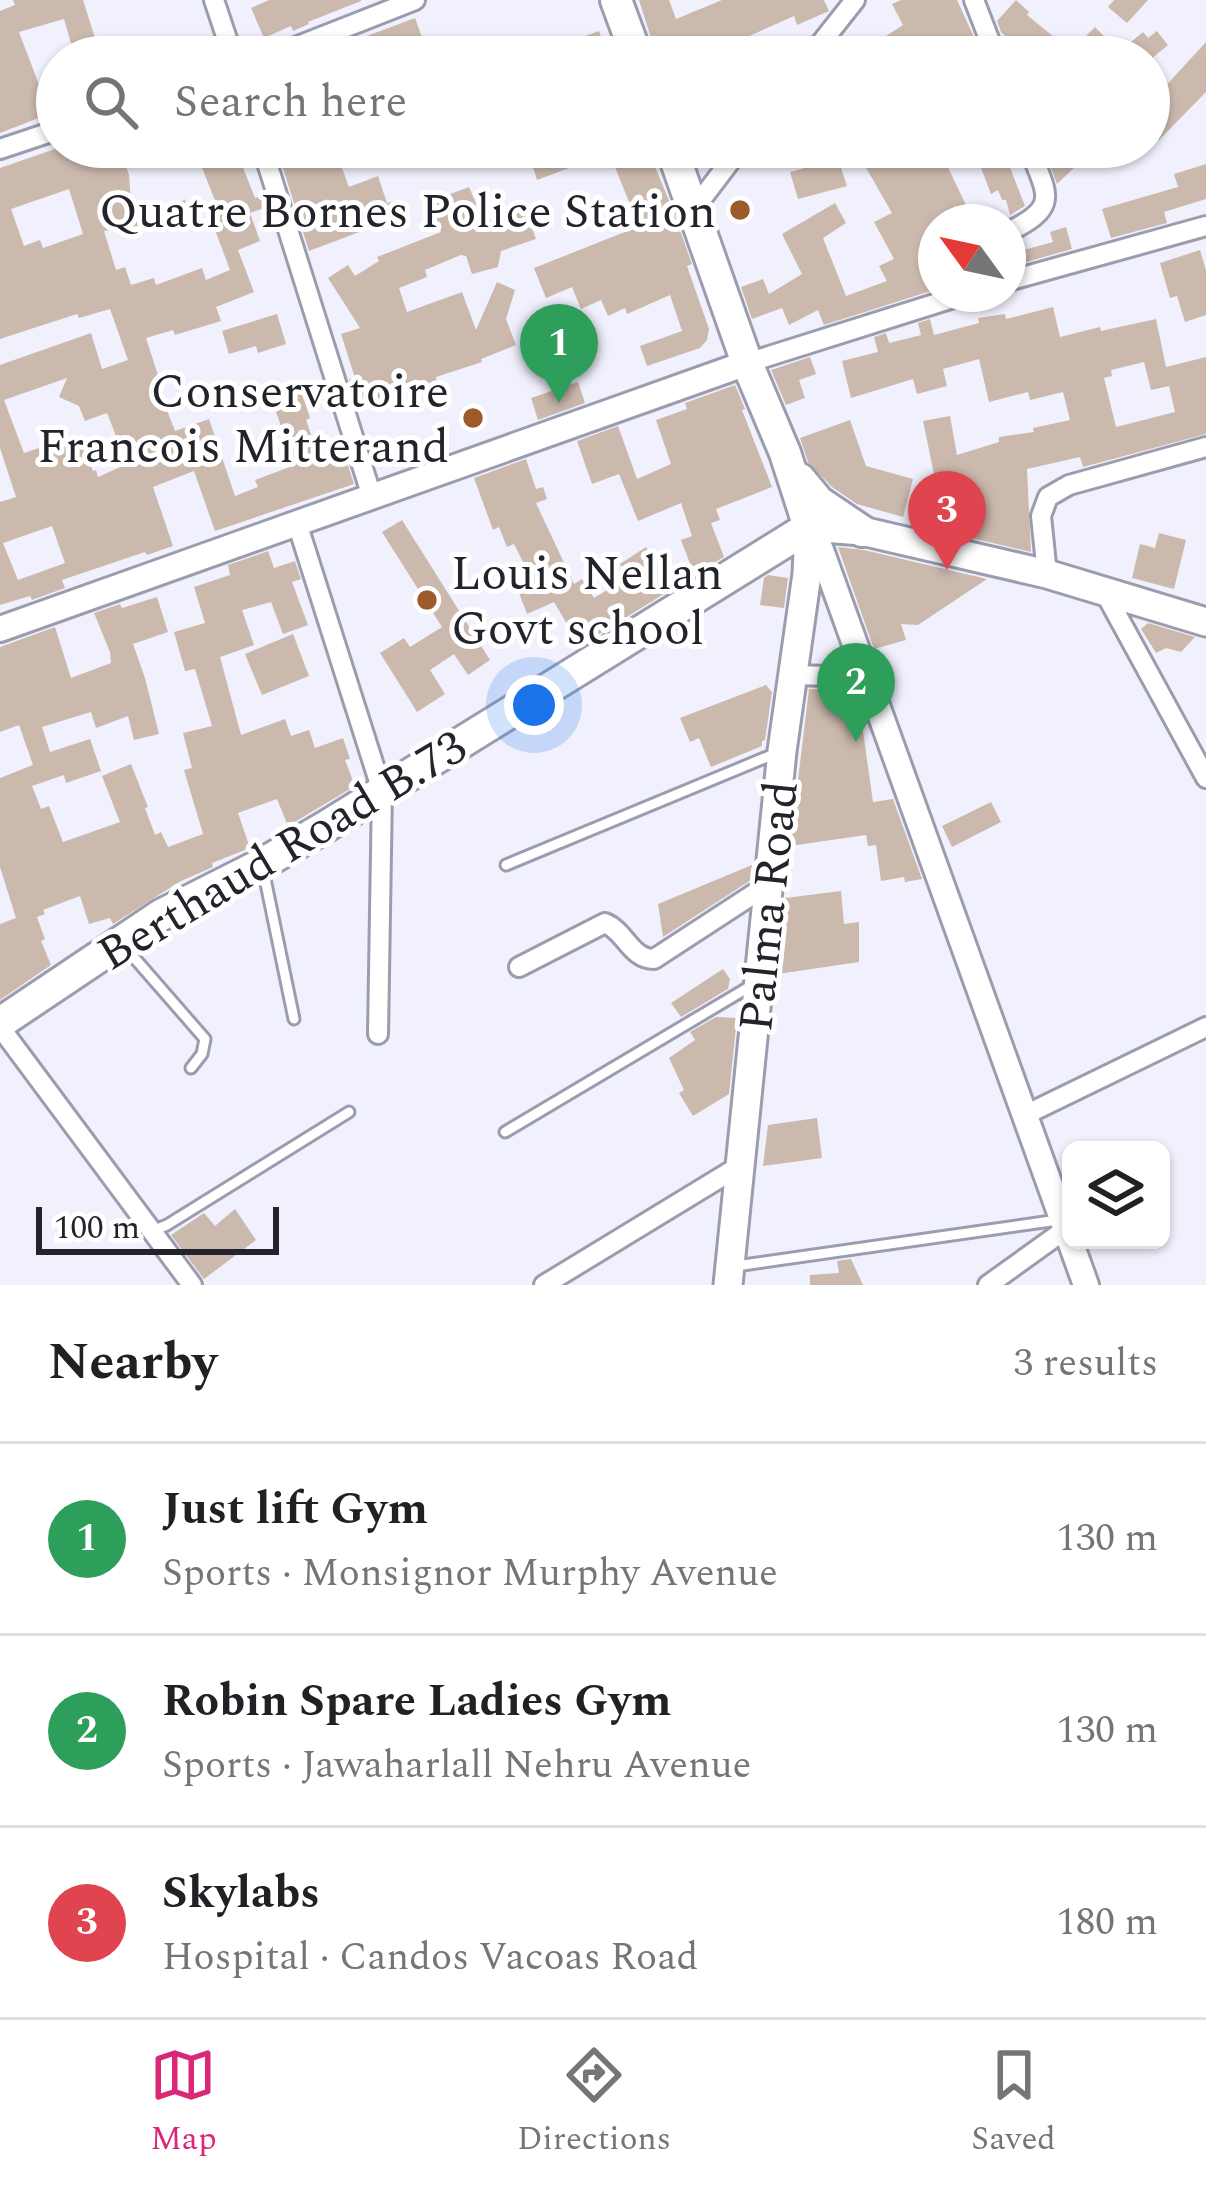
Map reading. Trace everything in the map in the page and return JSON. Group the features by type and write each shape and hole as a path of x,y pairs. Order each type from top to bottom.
{"main road":[{"path":"616,0 629,36"},
{"path":"679,168 809,527 862,531 1047,574 1206,622"},
{"path":"784,453 807,491 862,531"},
{"name":"Palma Road","path":"729,1276 809,527"},
{"name":"Berthaud Road B.73","path":"0,1025 161,915 262,863 809,527"}],"street":[{"path":"214,0 226,36"},
{"path":"827,36 855,0"},
{"path":"974,0 987,36"},
{"path":"322,36 405,2"},
{"path":"0,149 36,137"},
{"path":"269,168 372,497"},
{"path":"694,208 725,168"},
{"path":"1026,222 1045,204 1047,192 1037,168"},
{"path":"1026,276 1206,226"},
{"path":"0,629 747,363 918,309"},
{"path":"1047,574 1041,516 1048,497 1069,485 1206,447"},
{"path":"298,523 382,791 377,1034"},
{"path":"809,527 1086,1285"},
{"path":"1105,593 1206,778"},
{"path":"793,675 865,677"},
{"path":"519,967 604,923 617,928 643,958 653,958 769,884"},
{"path":"0,1025 192,1285"},
{"path":"1023,1116 1206,1027"},
{"path":"544,1285 741,1166"},
{"path":"988,1285 1060,1216"}],"lane":[{"path":"506,865 782,751"},
{"path":"262,863 294,1019"},
{"path":"120,942 205,1039 202,1054 190,1068"},
{"path":"505,1132 759,981"},
{"path":"152,1231 349,1112"},
{"path":"729,1276 1060,1216"}],"building":[{"path":"13,0 83,0 94,36 69,36 64,19 19,32 36,77 36,119 0,133 0,11 15,5"},
{"path":"269,0 361,0 293,31 291,26 268,36 263,36 251,8"},
{"path":"639,0 669,0 676,19 722,0 824,0 829,11 797,25 794,16 749,36 650,36"},
{"path":"957,0 974,36 886,36 903,25 892,4"},
{"path":"1016,0 1053,36 1005,36 997,21"},
{"path":"1114,0 1148,0 1127,23 1108,7"},
{"path":"415,18 421,36 367,36"},
{"path":"1206,42 1206,92 1170,129 1170,81"},
{"path":"36,156 36,168 127,168 131,203 143,201 144,211 185,200 191,223 104,231 116,270 125,267 131,285 154,278 156,285 202,268 206,280 230,270 209,214 219,211 202,168 243,168 255,198 263,195 267,207 250,213 260,241 238,250 254,292 216,307 221,321 146,338 161,395 175,431 209,419 235,496 258,487 255,480 295,465 270,395 299,385 321,464 345,456 354,484 215,531 194,471 153,487 173,546 62,580 65,588 32,600 30,596 0,605 0,502 16,497 0,448 0,365 91,333 102,369 128,360 110,309 79,318 77,314 0,339 0,168","holes":["69,189 83,234 43,248 40,240 24,246 11,209","67,378 59,397 79,406 85,421 107,413 127,464 98,477 79,436 24,453 4,400","52,526 65,563 18,580 3,543"]},
{"path":"1206,164 1206,199 1164,212 1167,223 1111,238 1102,209 1178,187 1174,174"},
{"path":"283,168 342,168 349,187 378,176 387,203 395,201 402,220 309,251"},
{"path":"533,168 569,168 537,180"},
{"path":"615,168 656,168 692,264 687,266 709,329 700,348 647,366 640,346 682,331 670,295 627,314 625,308 608,316 601,300 581,309 572,287 546,298 534,268 635,228 627,209 631,207"},
{"path":"841,168 847,186 798,199 790,172"},
{"path":"866,168 948,168 965,204 918,204 918,295 824,325 818,310 789,325 782,308 752,319 741,287 763,279 769,294 802,274 782,234 835,203 846,223 823,238 846,296 887,281 879,266 894,259 874,222 892,213"},
{"path":"981,168 1010,168 1024,204 1007,204 998,190 991,194"},
{"path":"1051,168 1074,168 1057,184"},
{"path":"469,187 484,222 525,207 536,239 501,251 498,267 472,274 466,256 461,255 425,270 427,277 399,288 407,312 462,292 476,330 497,282 515,290 506,319 516,345 436,377 437,382 358,406 341,334 360,328 328,278 348,265 355,276 379,261 377,257 441,232 429,202"},
{"path":"1066,227 1072,249 1026,262 1026,249 1053,242 1050,232"},
{"path":"1200,250 1206,270 1206,315 1185,322 1177,296 1170,298 1160,263"},
{"path":"1053,307 1060,337 1156,319 1166,367 1206,357 1206,434 1083,467 1080,457 1027,469 1031,552 946,532 923,421 950,416 957,455 999,442 999,437 1070,420 1063,392 1030,400 1028,392 989,402 979,359 943,369 947,386 917,394 913,379 851,398 842,361 878,352 874,337 886,333 889,343 921,335 918,323 930,319 934,335 979,323 978,318 1005,314 1006,319","holes":["1144,362 1151,390 1169,386 1175,412 1116,427 1104,378 1112,376 1111,370"]},
{"path":"277,314 286,344 258,353 256,346 229,354 222,331"},
{"path":"810,357 816,374 799,380 805,398 786,405 771,370"},
{"path":"578,382 585,403 538,420 531,398"},
{"path":"735,385 772,487 716,509 720,520 711,523 724,557 694,574 681,540 692,536 681,503 638,521 619,474 592,484 577,441 618,426 637,479 671,464 656,420 687,409 685,403"},
{"path":"850,420 866,466 913,479 903,517 857,504 808,462 800,438"},
{"path":"526,459 536,489 543,487 547,499 536,503 574,584 582,579 594,598 629,577 620,564 646,547 672,589 580,646 554,602 527,614 516,585 531,578 514,544 507,547 499,527 493,530 474,478"},
{"name":"Louis Nellan Govt school","path":"402,520 490,660 468,675 454,654 430,670 445,694 417,712 380,653 404,638 410,647 442,627 382,532"},
{"path":"1159,533 1186,540 1174,589 1132,578 1140,544 1155,548"},
{"path":"838,547 987,579 918,625 901,624 906,640 874,649"},
{"path":"268,551 274,568 295,561 301,579 292,582 308,625 283,634 271,602 242,610 254,645 220,657 241,735 285,719 291,736 309,730 315,748 343,738 355,786 288,826 277,799 238,813 250,848 212,863 213,867 179,882 113,924 110,918 89,924 80,896 43,910 45,914 37,917 51,965 0,1000 0,924 16,918 0,867 0,778 33,765 19,725 0,732 0,647 55,627 71,678 111,663 94,613 157,597 168,632 133,644 159,734 134,740 128,716 96,728 91,712 42,727 50,752 90,739 101,771 66,783 64,775 32,786 41,809 49,806 63,842 120,822 102,776 131,764 155,835 161,832 168,847 203,834 184,770 192,768 183,733 212,726 195,669 185,671 174,632 205,623 194,587 230,575 228,565"},
{"path":"768,575 788,578 784,608 760,605"},
{"path":"1148,623 1195,637 1181,652 1166,648 1156,653 1141,629"},
{"path":"293,634 309,676 262,695 245,654"},
{"path":"766,685 772,692 762,746 711,767 699,738 690,742 680,718"},
{"path":"809,689 854,690 873,802 893,799 922,879 881,881 876,845 868,846 866,835 790,846"},
{"path":"991,802 1001,822 952,847 942,826"},
{"path":"752,865 751,880 663,937 658,904"},
{"path":"841,891 844,924 859,922 859,962 778,974 785,898"},
{"path":"723,969 730,979 728,989 681,1017 671,1003"},
{"path":"716,1017 737,1018 729,1094 693,1116 679,1093 684,1090 669,1058 695,1040 690,1032"},
{"path":"817,1118 822,1158 763,1166 768,1125"},
{"path":"235,1209 256,1240 204,1279 171,1235 204,1213 215,1226"},
{"path":"851,1259 863,1285 810,1285 810,1275 839,1273 837,1261"}],"place":[{"name":"Quatre Bornes Police Station","path":"740,210"},
{"name":"Just lift Gym","path":"559,403"},
{"name":"Conservatoire Francois Mitterand","path":"473,418"},
{"name":"Skylabs","path":"947,570"},
{"name":"Louis Nellan Govt school","path":"427,600"},
{"name":"Robin Spare Ladies Gym","path":"856,742"}]}
